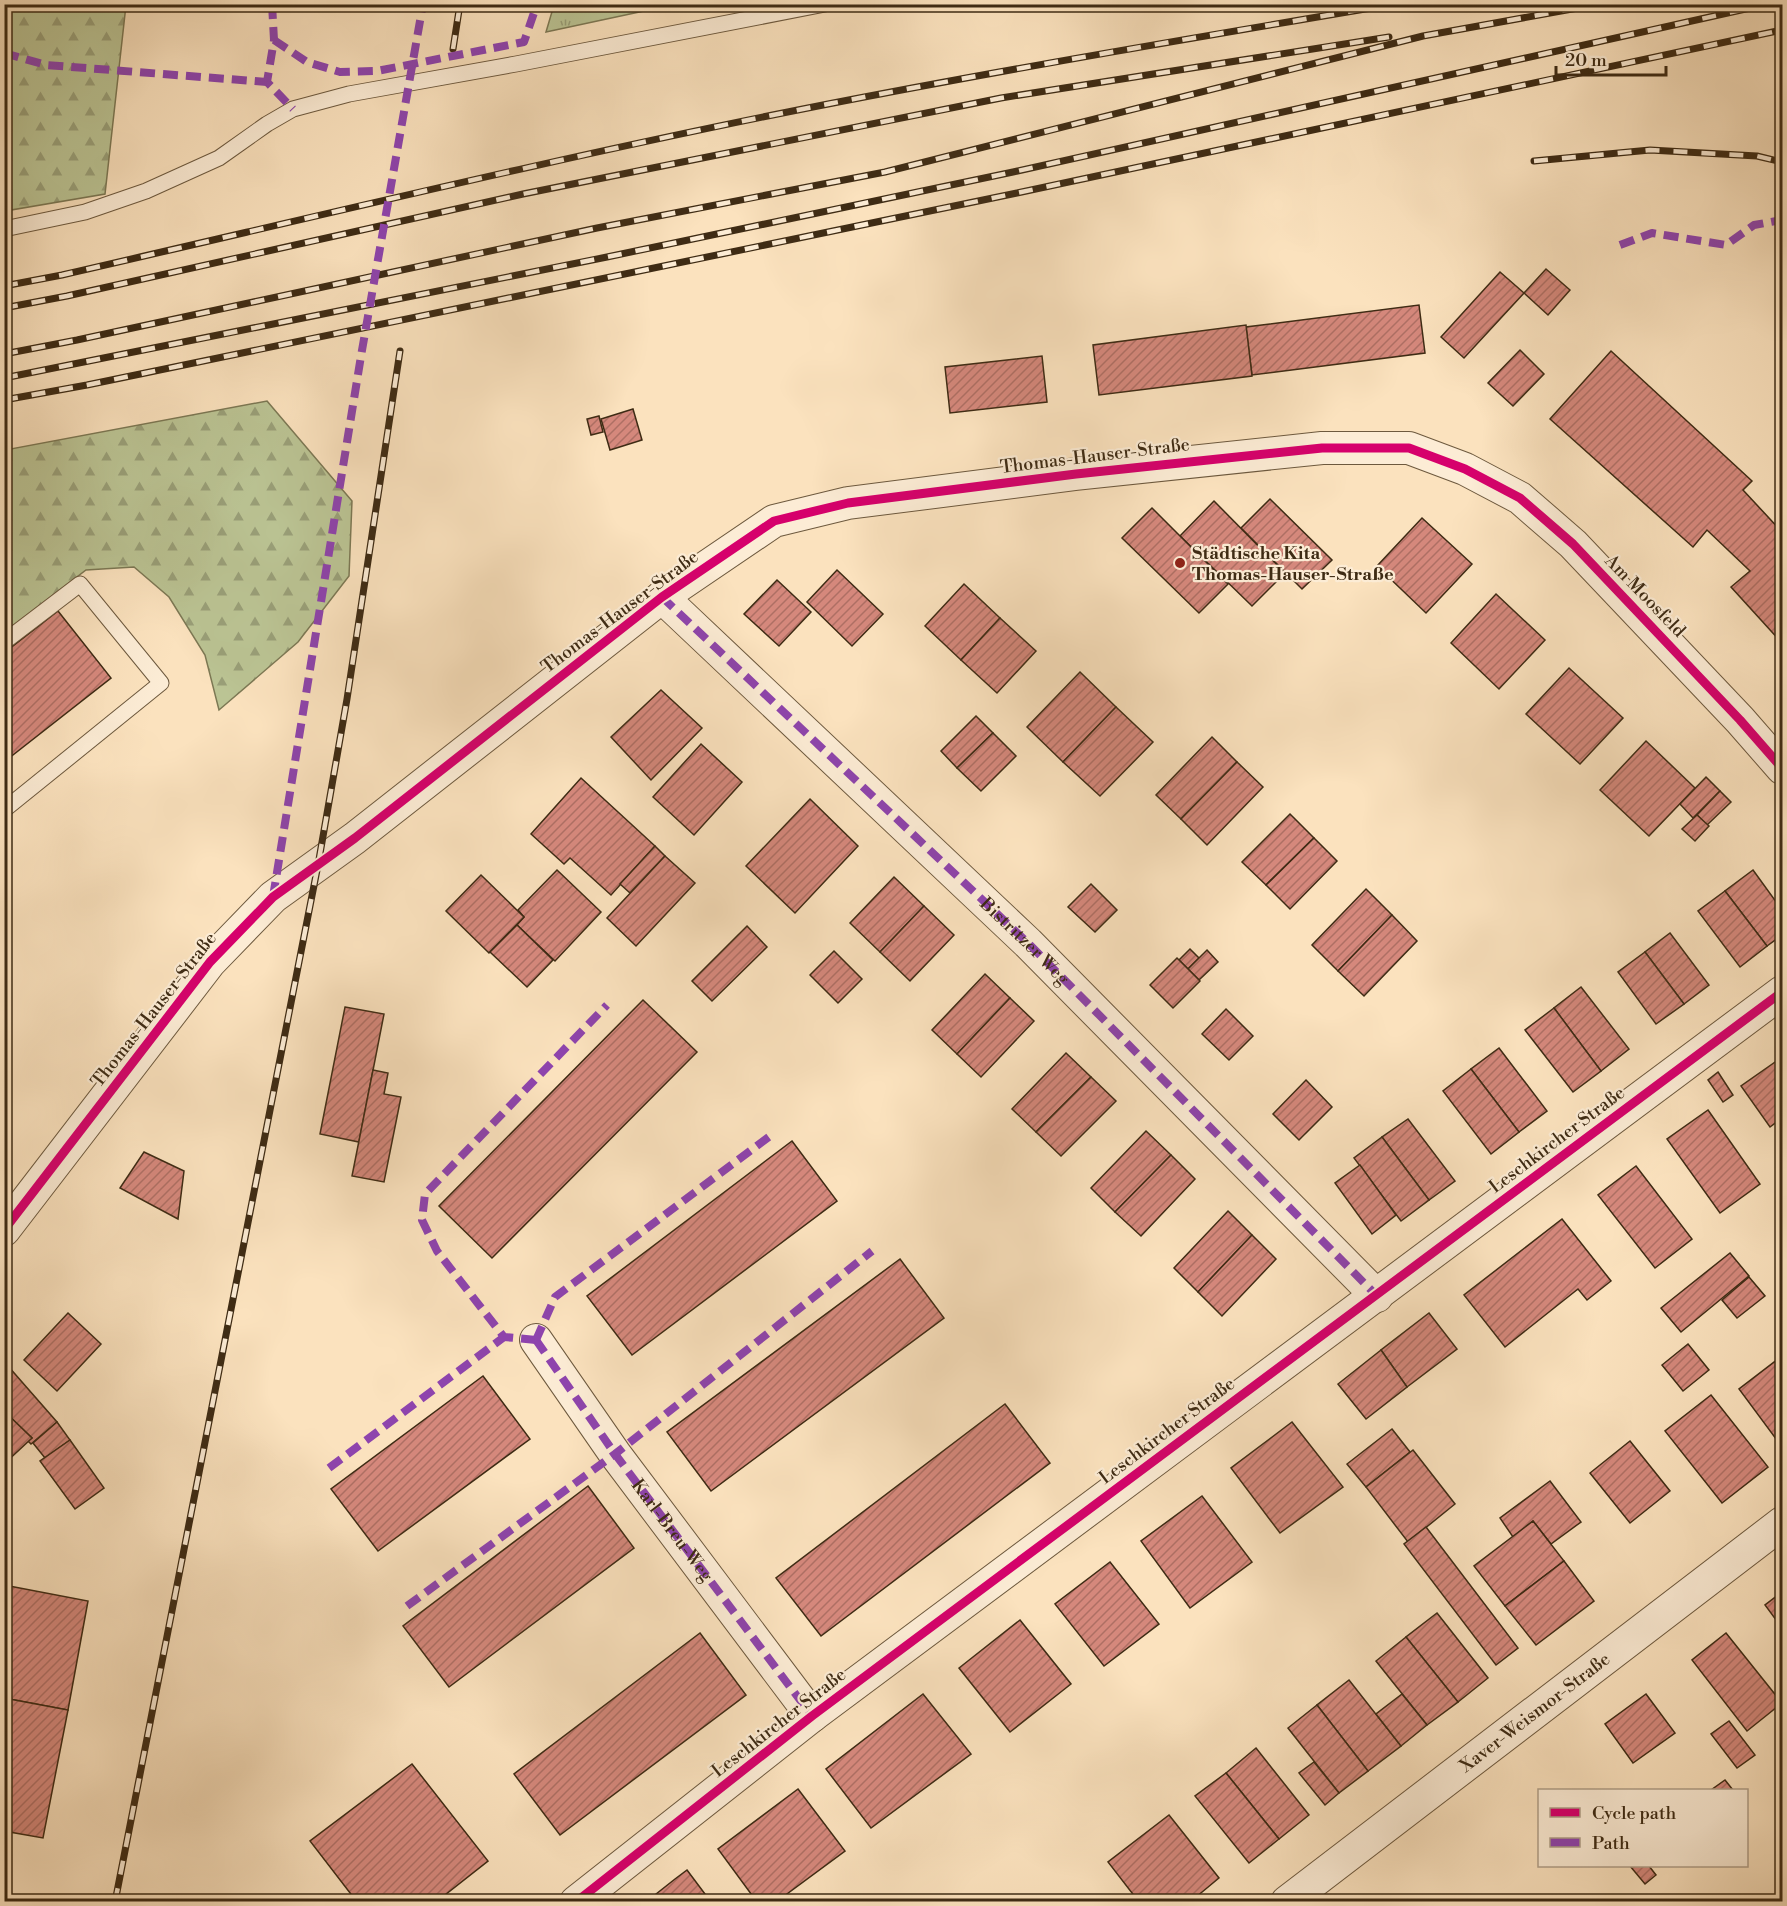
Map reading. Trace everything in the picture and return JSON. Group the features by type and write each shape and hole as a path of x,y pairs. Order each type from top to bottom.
{"street":[{"name":"Thomas-Hauser-Straße","path":"4,1230 210,962 273,897 355,838 662,597 774,521 848,503 1076,474 1322,448 1409,448 1465,469"},
{"name":"Am Moosfeld","path":"1465,469 1520,498 1573,544 1740,720 1782,768"},
{"name":"Bistritzer Weg","path":"662,597 1028,943 1377,1296"},
{"name":"Leschkircher Straße","path":"576,1902 812,1716 1782,992"},
{"name":"Karl-Breu-Weg","path":"536,1340 615,1454 812,1716"},
{"name":"Xaver-Weismor-Straße","path":"1287,1902 1782,1523"}],"lane":[{"path":"4,229 85,212 146,191 219,158 267,124 293,109 349,94 825,4"},
{"path":"4,642 81,584 161,682 4,810"}],"green space":[{"path":"5,4 126,5 105,194 5,211"},
{"path":"554,4 672,5 546,32"},
{"path":"267,401 352,501 349,576 298,642 219,710 205,655 169,597 134,567 86,570 5,632 5,450"}],"building":[{"path":"1546,269 1570,290 1548,315 1524,293"},
{"path":"1500,272 1524,293 1464,358 1441,337"},
{"path":"1419,305 1425,353 1252,375 1246,327"},
{"path":"1246,325 1252,376 1099,395 1093,345"},
{"path":"1520,350 1544,374 1513,406 1488,383"},
{"path":"1611,351 1752,481 1743,490 1782,532 1782,643 1731,587 1750,571 1707,530 1693,547 1550,419"},
{"path":"1042,356 1047,402 950,413 945,367"},
{"path":"633,409 642,440 610,450 601,419"},
{"path":"599,416 603,432 591,435 587,419"},
{"path":"1270,499 1332,560 1302,589 1241,528"},
{"path":"1214,501 1285,573 1252,606 1180,536"},
{"path":"1152,508 1228,584 1199,613 1122,538"},
{"path":"1422,518 1472,564 1426,613 1377,566"},
{"path":"837,570 883,614 852,646 807,602"},
{"path":"777,580 811,612 779,646 744,614"},
{"path":"964,584 1000,618 961,660 925,626"},
{"path":"1496,594 1545,640 1499,689 1451,643"},
{"path":"58,611 111,678 4,762 4,653"},
{"path":"1000,618 1036,651 997,693 961,660"},
{"path":"1569,668 1623,718 1580,764 1526,714"},
{"path":"1080,672 1116,707 1063,762 1027,727"},
{"path":"661,690 702,728 651,780 611,737"},
{"path":"1116,707 1153,742 1100,796 1063,762"},
{"path":"976,716 993,733 957,768 941,751"},
{"path":"993,733 1016,756 981,791 957,768"},
{"path":"1212,737 1237,762 1181,819 1156,795"},
{"path":"1646,741 1695,788 1649,836 1600,790"},
{"path":"701,744 742,782 694,835 653,797"},
{"path":"1237,762 1263,787 1207,845 1181,819"},
{"path":"1706,777 1720,791 1693,818 1680,804"},
{"path":"581,778 655,846 611,895 570,858 564,864 531,834"},
{"path":"1720,791 1731,802 1707,825 1697,815"},
{"path":"810,799 858,846 795,913 746,866"},
{"path":"1290,814 1314,838 1266,885 1242,862"},
{"path":"1697,815 1709,826 1695,841 1682,829"},
{"path":"1314,838 1337,861 1290,909 1266,885"},
{"path":"655,846 665,856 630,893 620,884"},
{"path":"665,856 695,883 636,946 607,918"},
{"path":"557,870 601,912 555,961 517,925 524,917 518,910"},
{"path":"1753,870 1782,910 1782,935 1767,946 1725,891"},
{"path":"481,875 524,917 489,953 446,911"},
{"path":"894,877 924,906 880,952 850,923"},
{"path":"1091,884 1117,910 1095,932 1068,907"},
{"path":"1366,889 1392,915 1338,971 1312,945"},
{"path":"1725,891 1767,946 1740,967 1698,911"},
{"path":"924,906 954,935 910,981 880,952"},
{"path":"1392,915 1417,941 1364,996 1338,971"},
{"path":"517,925 553,960 527,987 490,952"},
{"path":"747,926 767,947 712,1001 692,981"},
{"path":"1670,933 1709,985 1684,1004 1645,952"},
{"path":"1190,949 1199,958 1188,969 1179,960"},
{"path":"1207,950 1218,962 1199,980 1188,969"},
{"path":"834,951 862,979 838,1003 810,975"},
{"path":"1645,952 1684,1004 1656,1024 1618,972"},
{"path":"1177,958 1200,981 1173,1008 1150,985"},
{"path":"985,974 1010,998 957,1054 932,1030"},
{"path":"1581,987 1629,1049 1601,1071 1554,1008"},
{"path":"1010,998 1034,1021 981,1077 957,1054"},
{"path":"643,1000 697,1052 492,1258 439,1206"},
{"path":"345,1007 384,1014 359,1142 320,1134"},
{"path":"1554,1008 1601,1071 1573,1092 1525,1030"},
{"path":"1226,1009 1253,1036 1229,1060 1202,1034"},
{"path":"1499,1048 1547,1111 1519,1132 1471,1069"},
{"path":"1066,1053 1091,1077 1036,1132 1012,1109"},
{"path":"1778,1060 1782,1066 1782,1118 1770,1127 1741,1086"},
{"path":"1471,1069 1519,1132 1491,1154 1443,1091"},
{"path":"373,1070 388,1073 384,1094 401,1097 384,1182 352,1176"},
{"path":"1718,1072 1733,1095 1723,1102 1708,1080"},
{"path":"1091,1077 1116,1101 1061,1156 1036,1132"},
{"path":"1306,1080 1332,1107 1299,1140 1273,1114"},
{"path":"1708,1110 1760,1184 1720,1213 1667,1139"},
{"path":"1408,1119 1455,1181 1429,1200 1382,1137"},
{"path":"1146,1131 1171,1155 1115,1212 1091,1188"},
{"path":"1382,1137 1429,1200 1401,1221 1354,1158"},
{"path":"792,1141 837,1201 632,1355 587,1296"},
{"path":"144,1152 184,1171 178,1219 120,1188"},
{"path":"1171,1155 1195,1179 1141,1236 1115,1212"},
{"path":"1360,1165 1396,1215 1372,1234 1335,1183"},
{"path":"1636,1166 1692,1239 1655,1268 1598,1195"},
{"path":"1228,1211 1252,1235 1198,1292 1174,1268"},
{"path":"1562,1219 1611,1281 1587,1300 1578,1289 1505,1347 1464,1295"},
{"path":"1252,1235 1276,1259 1222,1316 1198,1292"},
{"path":"1730,1253 1749,1276 1681,1332 1661,1308"},
{"path":"900,1259 944,1318 711,1491 667,1432"},
{"path":"1749,1277 1765,1296 1737,1318 1722,1300"},
{"path":"68,1313 101,1344 57,1391 24,1360"},
{"path":"1429,1313 1457,1349 1407,1387 1381,1350"},
{"path":"1688,1344 1709,1370 1683,1391 1662,1365"},
{"path":"1381,1350 1407,1387 1366,1419 1338,1384"},
{"path":"1782,1356 1782,1447 1739,1389"},
{"path":"8,1366 57,1422 31,1444 28,1441 32,1438 4,1411 4,1369"},
{"path":"483,1376 530,1439 378,1551 331,1489"},
{"path":"1711,1395 1768,1467 1722,1503 1665,1431"},
{"path":"1005,1404 1050,1463 821,1636 776,1578"},
{"path":"4,1411 32,1438 4,1464"},
{"path":"57,1422 70,1440 45,1458 33,1443"},
{"path":"1292,1422 1343,1487 1280,1533 1231,1468"},
{"path":"1392,1429 1410,1452 1366,1487 1347,1464"},
{"path":"70,1440 104,1488 75,1509 40,1461"},
{"path":"1630,1441 1670,1491 1630,1523 1590,1473"},
{"path":"1413,1450 1455,1504 1408,1542 1366,1487"},
{"path":"1550,1481 1581,1522 1551,1544 1533,1521 1513,1537 1500,1518"},
{"path":"588,1486 634,1548 449,1687 403,1626"},
{"path":"1202,1496 1252,1562 1190,1608 1141,1541"},
{"path":"1533,1521 1564,1561 1505,1606 1474,1566"},
{"path":"1426,1527 1518,1648 1496,1665 1404,1544"},
{"path":"1564,1561 1594,1601 1536,1645 1505,1606"},
{"path":"1110,1562 1159,1624 1104,1666 1055,1604"},
{"path":"4,1585 88,1601 68,1710 4,1698"},
{"path":"1782,1592 1782,1628 1765,1605"},
{"path":"1437,1613 1488,1678 1458,1702 1406,1637"},
{"path":"1020,1620 1071,1684 1010,1732 959,1668"},
{"path":"700,1633 746,1695 560,1835 514,1774"},
{"path":"1726,1633 1782,1703 1747,1731 1692,1660"},
{"path":"1406,1637 1458,1702 1427,1725 1376,1661"},
{"path":"1349,1680 1401,1746 1368,1771 1317,1705"},
{"path":"923,1694 971,1754 871,1828 826,1769"},
{"path":"1402,1694 1427,1725 1401,1746 1376,1714"},
{"path":"1646,1694 1675,1733 1633,1763 1605,1724"},
{"path":"4,1698 68,1710 43,1838 4,1831"},
{"path":"1317,1705 1368,1771 1339,1793 1288,1728"},
{"path":"1729,1721 1755,1755 1737,1768 1711,1734"},
{"path":"1256,1748 1309,1815 1279,1839 1226,1773"},
{"path":"1314,1762 1339,1793 1325,1805 1299,1773"},
{"path":"412,1764 488,1861 436,1902 357,1902 310,1841"},
{"path":"1226,1773 1279,1839 1249,1863 1195,1796"},
{"path":"1725,1780 1732,1789 1712,1789"},
{"path":"798,1789 845,1851 776,1902 757,1902 718,1849"},
{"path":"1169,1815 1219,1878 1190,1902 1139,1902 1108,1862"},
{"path":"1631,1867 1650,1867 1656,1875 1645,1884"},
{"path":"687,1870 711,1902 646,1902 675,1879"}],"railway":[{"path":"453,49 460,4"},
{"path":"4,286 62,275 727,124 1037,65 1395,4"},
{"path":"4,354 597,228 885,172 1423,36 1600,4"},
{"path":"4,378 607,257 1013,172 1768,4"},
{"path":"4,400 87,385 1017,193 1782,30"},
{"path":"4,308 523,194 1001,98 1389,37"},
{"path":"1534,161 1650,150 1757,156 1782,162"},
{"path":"115,1902 318,865 347,699 400,351"}],"marked path":[{"path":"272,4 274,40 267,82 293,109"},
{"path":"273,897 361,356 423,4"},
{"path":"274,40 307,62 340,72 377,71 524,42 537,4"},
{"path":"4,53 46,65 267,82"},
{"path":"1620,245 1652,233 1726,245 1754,225 1782,220"},
{"path":"662,597 1028,943 1377,1296"},
{"path":"536,1340 504,1337 437,1251 422,1220 425,1194 607,1005"},
{"path":"536,1340 555,1297 770,1136"},
{"path":"407,1606 615,1454 872,1251"},
{"path":"329,1468 504,1337"},
{"path":"536,1340 615,1454 812,1716"}],"cycle path":[{"path":"4,1230 210,962 273,897 355,838 662,597 774,521 848,503 1076,474 1322,448 1409,448 1465,469 1520,498 1573,544 1740,720 1782,768"},
{"path":"576,1902 812,1716 1782,992"}],"place":[{"name":"Städtische Kita Thomas-Hauser-Straße","path":"1180,563"}]}
